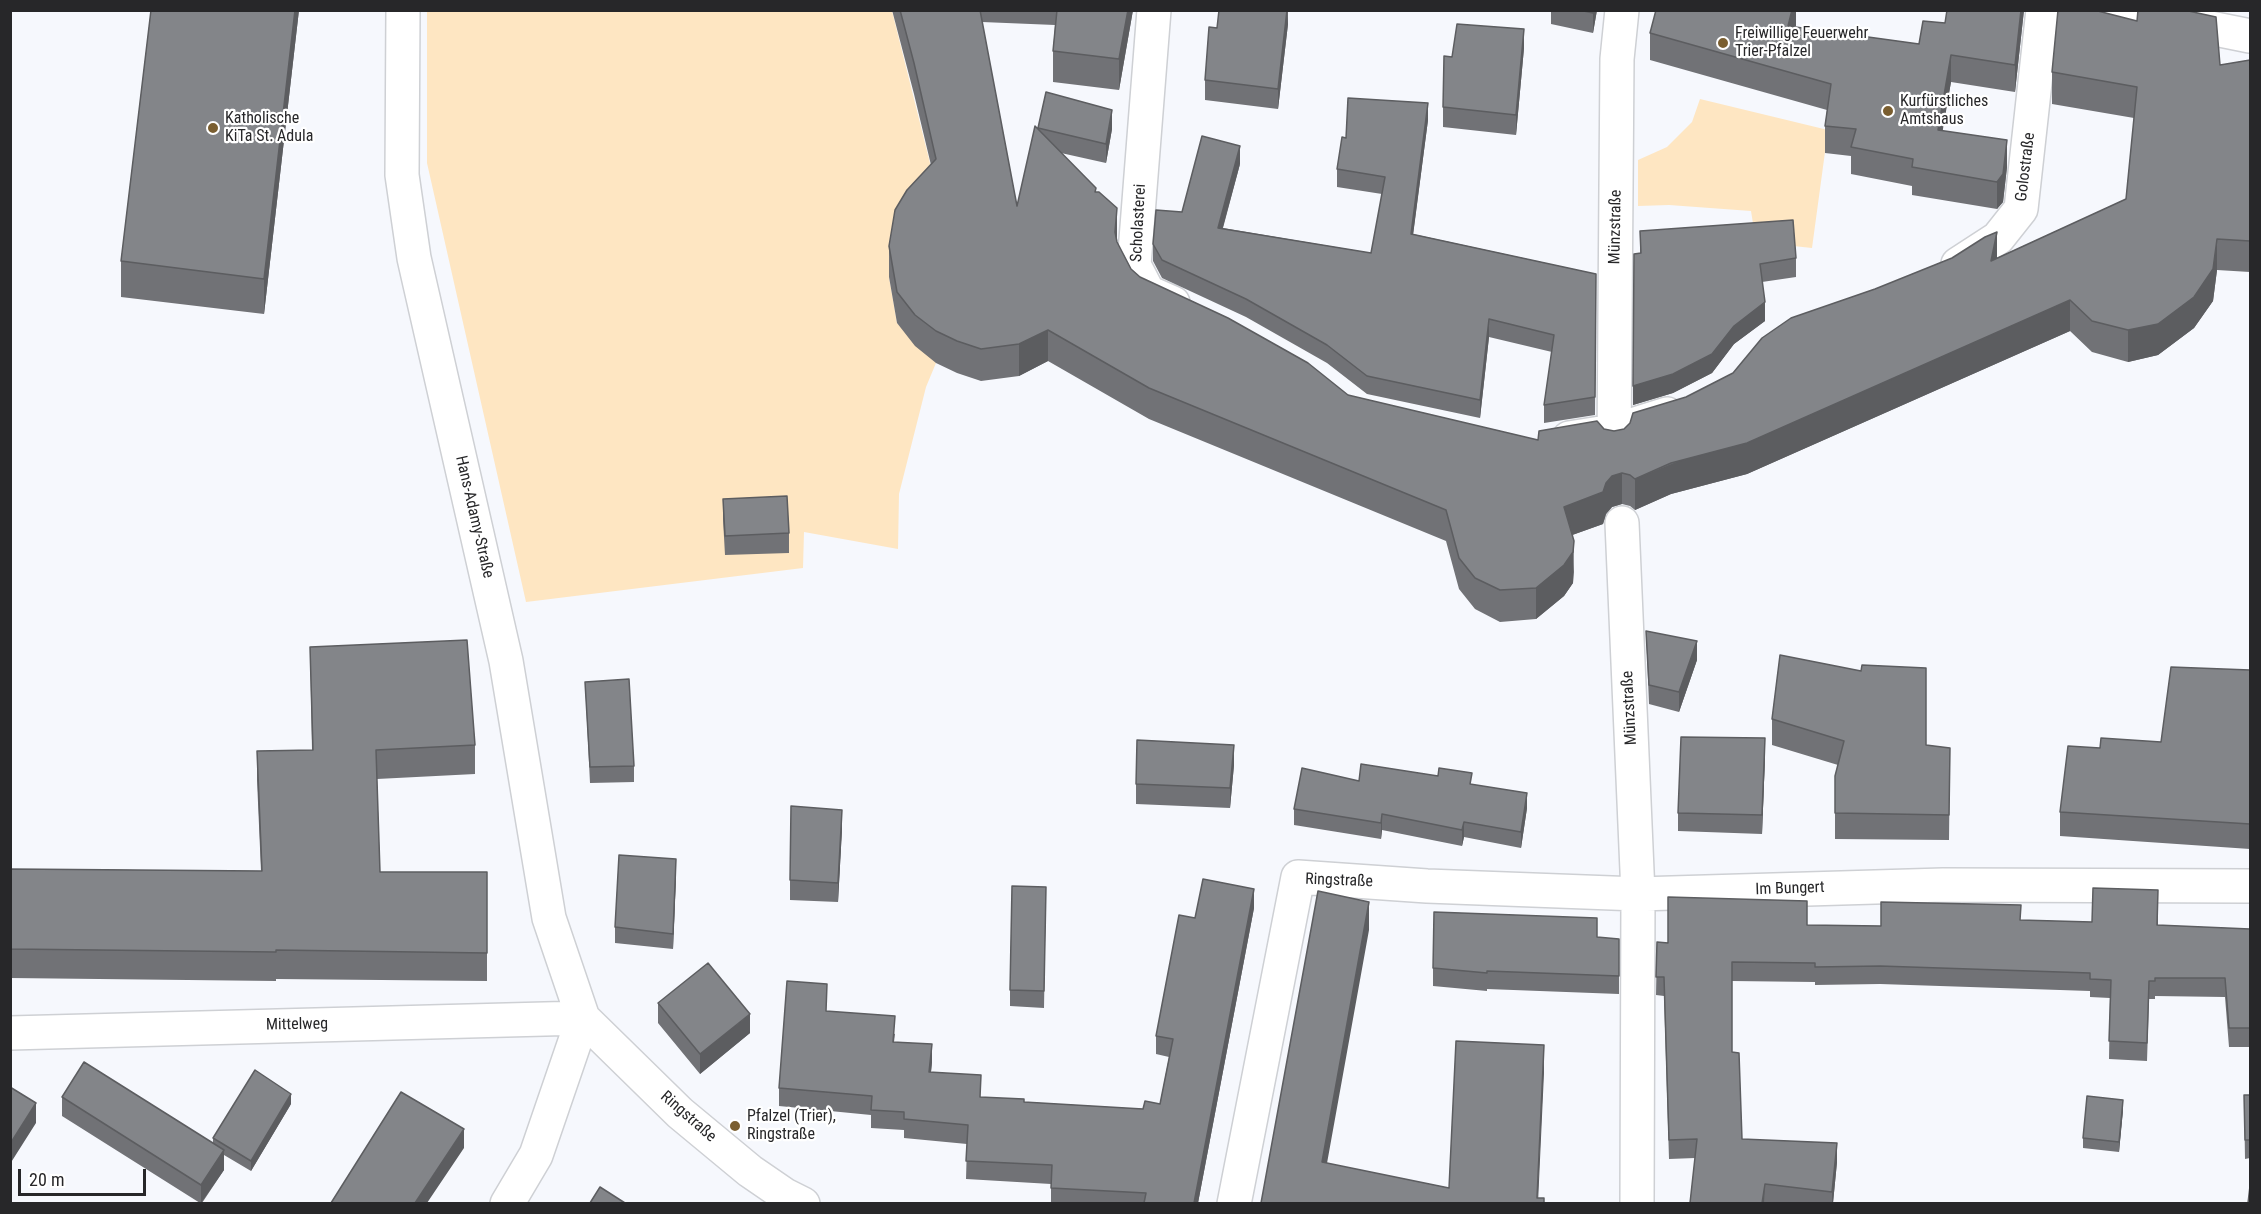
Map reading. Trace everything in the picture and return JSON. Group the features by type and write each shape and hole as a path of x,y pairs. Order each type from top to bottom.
{"street":[{"name":"Hans-Adamy-Straße","path":"404,10 402,176 414,258 506,661 549,918 583,1018"},
{"name":"Scholasterei","path":"1154,10 1134,265 1148,292 1198,315"},
{"name":"Münzstraße","path":"1613,437 1617,59 1622,10"},
{"name":"Golostraße","path":"1936,276 1946,272 1998,238 2021,209 2043,10"},
{"path":"2121,10 2250,36"},
{"path":"1543,442 1613,437 1698,401"},
{"name":"Münzstraße","path":"1622,523 1638,894"},
{"name":"Ringstraße","path":"1234,1203 1298,877 1427,886 1638,894"},
{"name":"Im Bungert","path":"1638,894 1943,885 2250,886"},
{"path":"1638,894 1638,1203"},
{"name":"Mittelweg","path":"10,1033 583,1018"},
{"path":"507,1203 536,1155 583,1018"},
{"name":"Ringstraße","path":"583,1018 680,1113 750,1171 785,1195 803,1203"}],"shaded area":[{"path":"427,11 892,11 937,191 889,277 897,323 936,363 926,387 899,494 898,549 804,532 803,568 526,602 427,163"},
{"path":"1700,99 1828,130 1812,248 1756,242 1751,211 1669,205 1638,206 1638,160 1667,147 1692,122"}],"building":[{"name":"Katholische KiTa St. Adula","path":"151,10 295,10 264,279 121,261"},
{"path":"900,10 980,10 1017,206 1035,126 1096,188 1095,192 1099,192 1117,208 1115,232 1117,242 1131,269 1140,277 1228,318 1308,363 1348,395 1538,440 1539,431 1597,421 1604,429 1614,431 1624,429 1630,423 1633,413 1686,397 1733,373 1762,338 1791,318 1875,289 1952,258 1997,232 1991,261 2126,199 2137,87 2052,72 2058,10 2094,10 2137,21 2138,10 2184,10 2216,17 2220,65 2250,60 2250,241 2217,239 2213,269 2194,297 2158,324 2128,330 2092,321 2070,300 1747,443 1671,463 1635,479 1622,473 1612,476 1603,492 1564,507 1574,541 1573,552 1564,565 1536,588 1500,590 1475,578 1459,558 1446,510 1149,388 1048,330 1019,344 981,349 936,331 915,315 897,292 889,246 895,210 907,190 936,159"},
{"path":"1057,10 1128,10 1119,59 1053,51"},
{"path":"1219,10 1287,10 1278,89 1205,80 1209,27 1217,28"},
{"path":"1656,10 1792,10 1788,26 1919,44 1923,21 1945,23 1947,10 2021,10 2015,65 1951,55 1938,130 2007,140 2003,174 1997,182 1912,167 1913,159 1851,147 1856,129 1825,126 1831,84 1650,33"},
{"path":"1457,24 1524,29 1516,115 1443,107 1444,56 1452,57"},
{"path":"1046,92 1112,110 1106,144 1038,128"},
{"path":"1348,98 1428,103 1411,234 1596,274 1595,397 1544,405 1554,335 1489,319 1480,400 1367,376 1327,345 1246,299 1162,260 1153,244 1156,210 1182,212 1202,136 1240,146 1218,228 1371,253 1385,177 1337,169 1342,137 1346,138"},
{"path":"1793,220 1796,258 1760,264 1765,302 1734,326 1712,354 1673,374 1633,386 1634,254 1641,253 1640,231"},
{"path":"787,496 789,533 725,536 723,499"},
{"path":"1646,631 1697,641 1679,692 1649,685"},
{"path":"467,640 475,745 376,750 380,872 487,872 487,953 10,949 10,869 262,871 257,751 313,750 310,647"},
{"path":"1780,655 1861,671 1862,665 1926,668 1926,745 1950,748 1949,815 1835,813 1835,776 1844,741 1772,719"},
{"path":"2171,667 2250,670 2250,824 2060,812 2068,746 2100,748 2101,738 2161,742"},
{"path":"629,679 634,766 590,767 585,682"},
{"path":"1681,737 1765,738 1762,815 1678,813"},
{"path":"1137,740 1234,745 1230,788 1136,784"},
{"path":"1361,764 1438,776 1439,768 1472,773 1470,784 1527,793 1521,832 1464,822 1462,830 1382,814 1381,823 1294,809 1302,768 1359,781"},
{"path":"791,806 842,810 838,883 790,880"},
{"path":"619,855 676,859 673,934 615,927"},
{"path":"1203,879 1254,889 1194,1203 1144,1203 1146,1193 1051,1188 1052,1165 966,1161 968,1125 904,1119 904,1112 871,1110 872,1096 779,1088 787,981 827,984 826,1011 895,1016 893,1042 932,1044 929,1072 981,1075 980,1097 1143,1109 1145,1101 1160,1104 1173,1039 1156,1036 1179,915 1195,918"},
{"path":"1012,886 1046,887 1044,991 1010,990"},
{"path":"2093,888 2158,890 2157,925 2250,929 2250,1028 2229,1028 2225,978 2155,978 2155,981 2149,981 2147,1043 2109,1041 2111,980 2090,979 2090,973 1880,966 1815,967 1815,963 1732,962 1732,1052 1739,1053 1742,1139 1837,1143 1832,1192 1765,1184 1762,1203 1690,1203 1697,1139 1669,1140 1664,977 1656,977 1657,942 1668,943 1668,897 1807,901 1807,925 1881,926 1881,902 2021,905 2020,920 2092,922"},
{"path":"1318,891 1369,902 1322,1162 1449,1188 1456,1041 1544,1045 1537,1198 1544,1198 1544,1203 1261,1203"},
{"path":"1434,912 1597,918 1597,937 1619,939 1619,976 1487,971 1487,973 1433,968"},
{"path":"708,963 750,1014 700,1054 658,1003"},
{"path":"84,1062 224,1150 201,1185 62,1097"},
{"path":"255,1070 291,1094 251,1161 213,1138"},
{"path":"10,1087 36,1103 10,1144"},
{"path":"401,1092 464,1129 415,1203 331,1203"},
{"path":"2244,1095 2250,1095 2250,1140 2245,1140"},
{"path":"2087,1096 2123,1100 2119,1142 2083,1138"},
{"path":"600,1187 625,1203 590,1203"}],"place":[{"name":"Freiwillige Feuerwehr Trier-Pfalzel","path":"1723,43"},
{"name":"Kurfürstliches Amtshaus","path":"1888,111"},
{"name":"Katholische KiTa St. Adula","path":"213,128"},
{"name":"Pfalzel (Trier), Ringstraße","path":"735,1126"}]}
